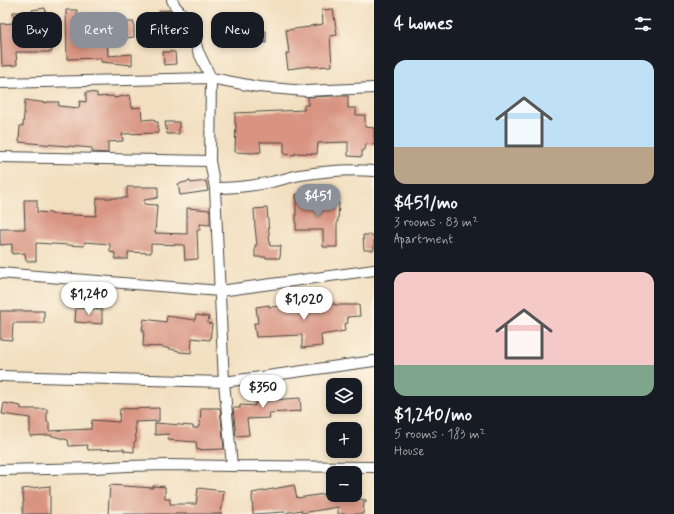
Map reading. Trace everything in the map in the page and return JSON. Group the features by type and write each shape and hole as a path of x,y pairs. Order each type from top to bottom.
{"street":[{"path":"172,0 175,6 185,17 192,31 198,51 211,78 210,161 215,188 224,382 232,466"},
{"path":"0,83 211,78 258,87 306,91 374,88"},
{"path":"0,157 210,161"},
{"path":"215,188 231,188 270,182 317,172 374,171"},
{"path":"0,273 220,291 374,270"},
{"path":"0,376 224,382 374,361"},
{"path":"0,470 168,465 374,467"}],"building":[{"path":"45,8 46,12 33,12 32,10"},
{"path":"333,9 337,35 330,36 332,66 310,66 288,69 286,54 289,53 286,30 323,24 322,10"},
{"path":"66,10 77,10 77,12 70,12 70,48 108,48 108,56 132,54 132,65 101,62 101,58 67,59"},
{"path":"170,10 172,12 159,12"},
{"path":"128,22 134,22 134,37 128,38"},
{"path":"12,23 12,48 51,48 52,52 16,52 17,65 2,66 0,24"},
{"path":"264,31 266,31 266,43 264,43"},
{"path":"163,52 175,52 176,64 164,65"},
{"path":"86,92 97,93 97,97 113,96 114,98 130,95 132,108 141,107 142,120 154,119 155,122 158,122 158,133 122,134 123,141 108,142 108,153 92,152 92,148 19,142 20,126 23,126 25,100 47,103 59,102 58,106 79,108 80,101 86,102"},
{"path":"348,96 348,108 356,108 356,115 365,115 365,127 374,128 374,145 366,144 365,150 362,150 362,157 348,156 348,142 318,143 317,154 284,154 284,142 260,142 261,152 235,152 235,113 304,110 304,105 308,105 308,97"},
{"path":"165,122 179,122 179,134 167,134"},
{"path":"190,181 191,183 206,181 208,191 180,195 178,184"},
{"path":"127,187 158,187 157,198 144,200 144,204 157,205 155,233 187,234 187,208 210,210 210,225 200,224 200,230 197,230 198,259 185,260 184,245 151,244 151,253 128,252 128,259 115,259 115,253 110,252 110,244 85,242 84,246 36,243 36,261 26,261 25,253 12,254 12,244 0,245 0,229 25,229 24,200 37,200 37,212 96,216 97,198 127,198"},
{"path":"296,194 310,195 310,202 339,203 337,247 323,247 323,230 296,230"},
{"path":"267,208 270,246 281,246 280,258 255,257 255,245 257,245 254,209"},
{"path":"363,235 374,235 374,250 364,250"},
{"path":"335,304 359,305 360,316 347,317 348,323 344,324 345,331 321,335 322,346 302,348 302,335 256,337 254,323 258,323 256,307 269,305 269,307"},
{"path":"76,308 102,310 102,324 75,322"},
{"path":"0,311 44,311 44,323 13,323 12,340 0,339"},
{"path":"196,315 209,317 208,323 212,324 210,340 192,338 191,353 179,352 158,346 143,346 144,330 142,330 144,319 166,322 167,316 195,320"},
{"path":"258,385 271,385 271,400 300,398 301,411 269,413 270,418 247,419 249,435 236,436 233,408 240,408 240,405 255,406 255,403 258,403"},
{"path":"4,403 21,406 21,409 47,409 49,431 91,429 92,420 119,422 120,409 159,408 159,421 135,422 136,441 134,442 134,452 124,451 124,449 88,450 87,445 69,446 68,440 49,435 30,436 30,418 2,414"},
{"path":"201,408 220,408 224,449 197,450 196,442 168,440 169,434 155,435 155,423 193,426 193,428 198,428 200,425"},
{"path":"110,485 153,488 153,486 165,487 165,499 170,499 170,504 196,504 198,488 224,491 221,514 108,514"},
{"path":"294,485 297,498 324,494 326,495 326,502 362,502 362,500 366,500 366,502 364,502 363,514 338,514 338,507 302,513 301,510 285,513 253,514 252,493"},
{"path":"50,486 50,514 23,514 24,502 22,489"}]}
